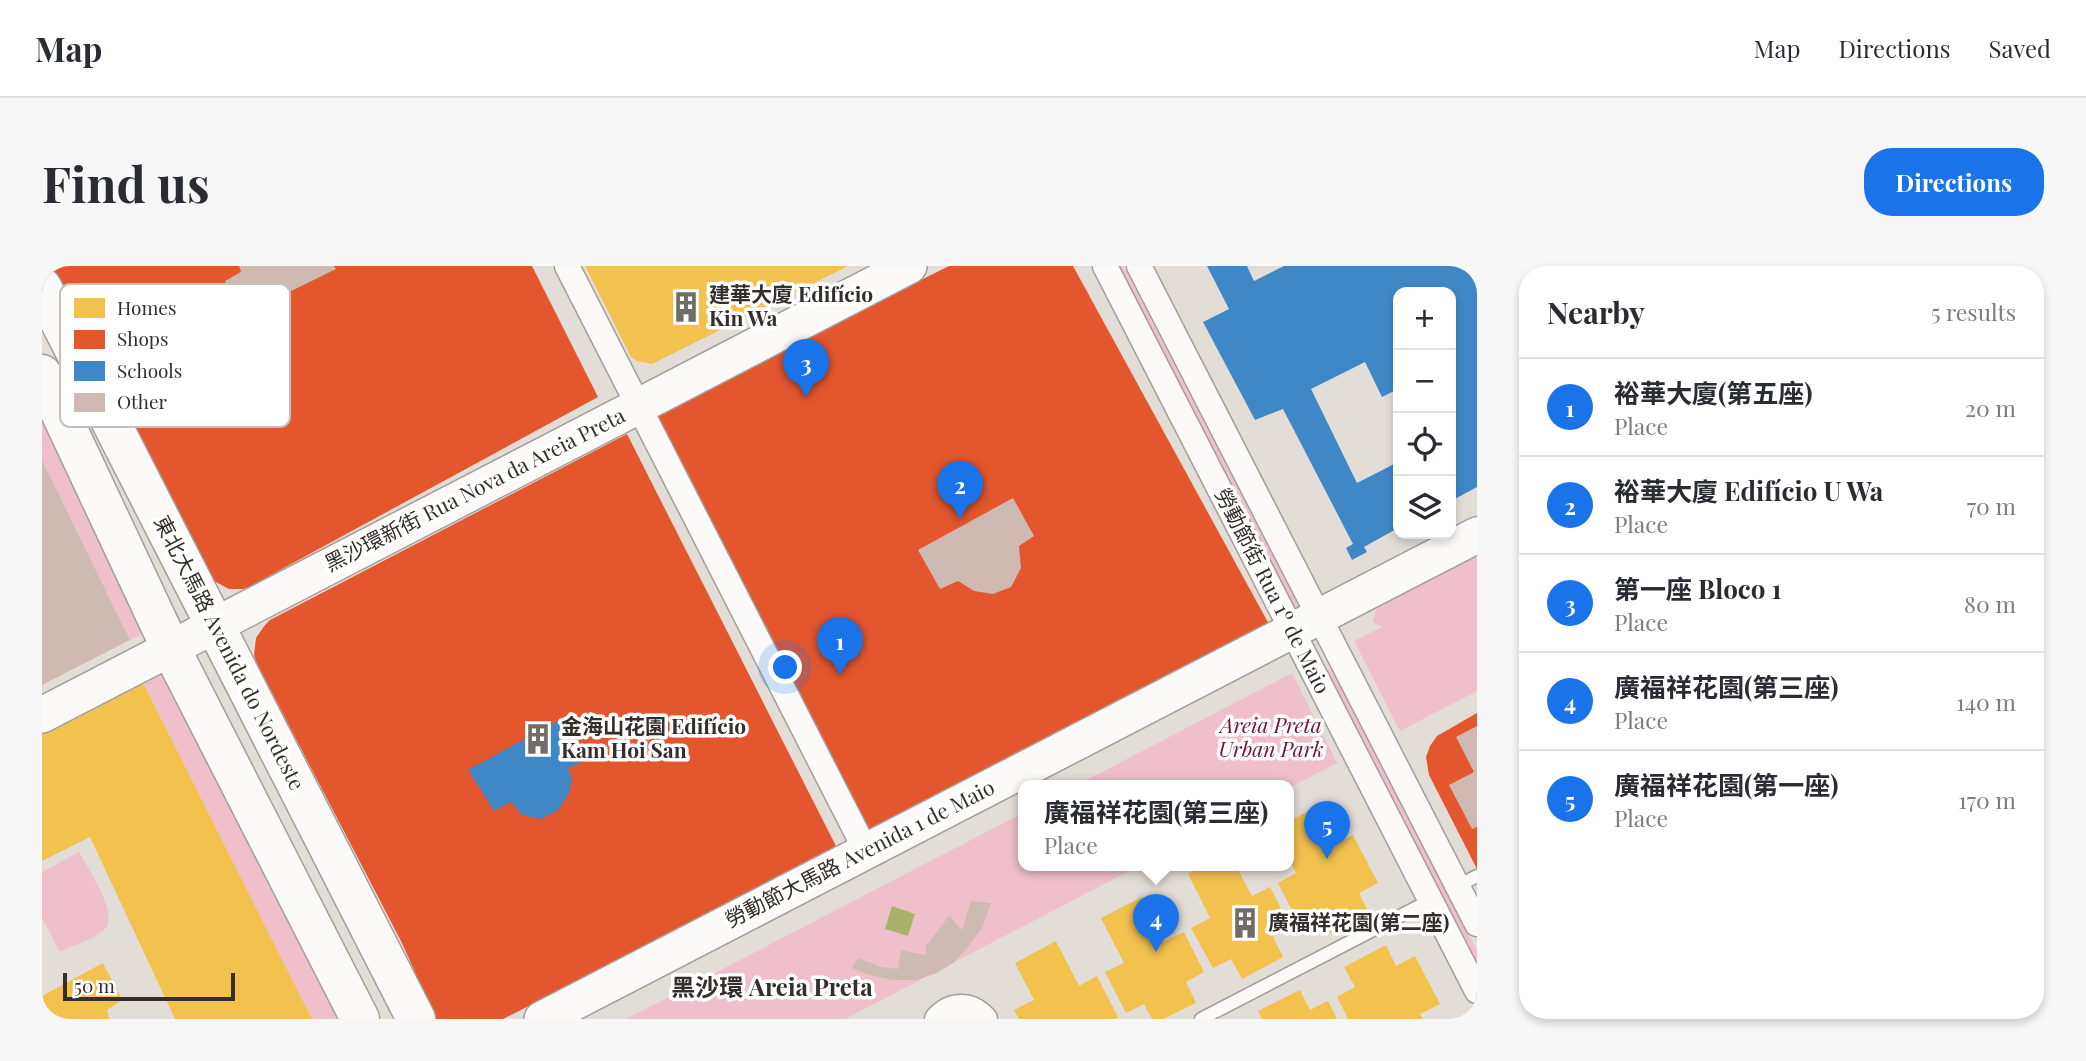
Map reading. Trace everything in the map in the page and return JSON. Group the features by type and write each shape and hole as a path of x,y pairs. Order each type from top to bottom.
{"main road":[{"name":"東北大馬路 Avenida do Nordeste","path":"42,287 60,322"},
{"path":"42,374 60,412"},
{"path":"67,427 171,649 360,1019"},
{"name":"東北大馬路 Avenida do Nordeste","path":"113,427 416,1019"}],"street":[{"path":"567,266 866,851"},
{"name":"黑沙環新街 Rua Nova da Areia Preta","path":"42,715 909,266"},
{"name":"勞動節街 Rua 1º de Maio","path":"1105,266 1306,624 1467,881 1477,924"},
{"name":"勞動節街 Rua 1º de Maio","path":"1139,266 1431,900 1474,983"},
{"name":"勞動節大馬路 Avenida 1 de Maio","path":"542,1019 1477,535"},
{"path":"937,1019 948,1010 961,1006 975,1009 985,1019"}],"lane":[{"path":"1201,1019 1431,900"}],"green space":[{"path":"1112,266 1123,266 1297,603 1296,613"},
{"path":"42,405 156,627 130,640 42,460"},
{"name":"Areia Preta Urban Park","path":"1477,542 1477,691 1400,731 1354,641 1382,627 1373,622 1380,593"},
{"path":"173,667 351,1019 312,1019 143,683"},
{"path":"1330,668 1477,951 1477,968 1322,673"},
{"name":"Areia Preta Urban Park","path":"1292,673 1337,763 1294,785 1294,780 1087,780"},
{"path":"1018,816 1018,871 1129,871 845,1019 626,1019"},
{"path":"79,852 106,903 108,923 104,930 94,937 60,952 42,918 42,872"}],"shaded area":[{"path":"892,906 915,914 908,936 885,929"}],"building: Homes":[{"path":"99,266 181,266 190,284 107,284"},
{"path":"396,266 463,266 464,268 454,273 458,280 469,275 475,288 480,289 490,283 508,309 503,312 508,321 499,326 495,334 500,345 492,348 495,353 505,348 511,361 516,362 526,356 532,366 535,365 544,382 539,385 544,394 535,399 531,407 537,417 527,423 529,427 510,436 508,432 501,436 490,422 479,427 474,418 469,420 464,423 470,435 459,441 455,449 461,460 451,465 453,469 434,478 432,474 425,478 414,464 403,470 398,459 395,461 385,432 396,427 398,421 393,409 401,405 399,402 429,390 435,403 440,404 452,397 456,406 466,401 461,391 472,385 474,379 469,367 477,363 474,357 464,362 459,352 454,349 443,354 438,344 435,346 425,317 436,312 438,306 432,294 440,291 435,282 428,286 417,272 406,278 401,268"},
{"name":"建華大廈 Edifício Kin Wa","path":"585,266 848,266 652,364 631,357"},
{"path":"989,266 1046,268 1056,286 1052,288 1057,297 1047,302 1044,310 1049,320 1039,326 1040,331 1041,333 1052,328 1058,341 1063,342 1074,336 1079,346 1082,345 1091,363 1087,365 1091,374 1082,379 1079,387 1084,398 1074,403 1077,409 1087,404 1093,417 1098,418 1109,413 1126,439 1121,441 1126,450 1117,455 1114,463 1119,474 1108,479 1113,486 1124,481 1130,494 1135,495 1145,489 1151,499 1153,498 1163,515 1158,518 1163,527 1154,532 1150,540 1156,550 1147,554 1150,558 1160,554 1166,567 1181,562 1187,572 1190,570 1199,588 1194,591 1199,600 1190,605 1186,613 1192,623 1182,628 1184,633 1165,642 1163,638 1156,642 1145,628 1134,633 1129,624 1119,629 1125,641 1114,646 1111,655 1116,665 1105,671 1108,675 1089,684 1087,680 1080,684 1069,670 1058,675 1053,665 1050,667 1040,638 1051,633 1053,627 1048,615 1056,611 1054,608 1073,598 1074,601 1084,596 1090,608 1095,610 1107,603 1111,612 1121,607 1116,596 1127,591 1129,584 1124,572 1132,569 1129,563 1119,568 1114,558 1109,555 1098,560 1093,550 1090,552 1080,523 1091,518 1093,511 1088,499 1095,496 1091,488 1083,492 1072,478 1061,484 1056,474 1053,475 1043,447 1054,441 1056,435 1051,423 1059,419 1055,412 1048,416 1037,402 1026,408 1021,397 1018,399 1010,381 1013,380 1008,370 1019,365 1021,359 1016,347 1025,343 1021,335 1013,339 1008,328 1003,325 991,331 986,320 979,324 984,335 975,339 971,347 976,358 966,363 968,367 950,376 948,372 940,376 935,365 930,363 918,368 914,357 910,359 903,341 905,340 901,330 912,326 914,319 908,307 918,302 916,298 932,290 934,293 944,288 951,301 956,302 966,296 971,306 975,305 978,303 973,293 984,288 986,282 981,270"},
{"path":"812,345 821,364 836,357 855,396 836,405 846,425 801,447 792,430 775,438 756,398 771,391 760,370"},
{"path":"731,389 740,408 755,400 774,440 755,449 765,469 719,491 711,473 694,482 676,442 690,435 680,413"},
{"path":"177,427 259,427 267,443 248,452 269,491 284,483 303,523 284,532 294,552 248,574 240,556 223,565 204,525 219,518 209,496 213,495 204,477 187,485 168,446 183,439"},
{"path":"341,428 350,447 365,440 384,479 365,488 374,508 329,530 321,513 304,521 285,482 300,475 289,453"},
{"path":"771,468 780,487 795,480 814,519 795,529 815,564 830,556 849,596 830,605 840,626 846,622 855,641 871,634 889,673 870,683 880,703 882,702 891,721 907,714 925,753 906,762 916,782 871,804 862,786 846,795 827,755 841,748 831,727 835,725 826,707 809,715 791,676 805,669 786,629 769,638 750,598 765,591 751,553 734,561 715,522 730,515 720,493"},
{"path":"585,483 592,495 597,497 607,491 625,517 620,520 625,529 616,534 612,542 617,552 607,558 609,565 620,560 626,573 631,574 642,568 659,594 655,597 660,606 650,611 647,619 652,630 642,634 645,641 655,636 661,649 667,650 677,644 695,670 690,673 695,682 686,687 682,695 687,706 677,711 679,715 681,718 692,712 698,725 703,726 714,720 731,747 727,750 732,758 722,763 718,771 724,782 715,785 718,790 729,786 734,798 740,799 750,793 768,820 763,822 768,831 758,837 755,844 760,855 750,860 752,864 734,873 732,870 724,874 719,863 714,860 702,865 698,855 688,861 694,872 682,878 679,886 684,897 674,902 676,906 658,916 656,911 648,915 643,905 637,902 627,907 621,897 618,899 610,881 613,880 609,870 620,865 622,858 616,846 625,843 623,839 641,830 642,833 652,828 658,840 663,841 675,835 680,844 690,838 685,828 695,822 698,816 692,804 701,801 697,795 687,800 683,790 678,787 666,792 661,782 658,783 648,755 659,750 661,743 656,731 663,728 659,720 651,724 646,713 641,710 629,716 624,705 621,707 613,689 616,688 612,678 623,673 625,667 619,655 628,651 624,644 616,648 611,637 606,634 594,640 590,629 586,631 578,613 581,612 576,602 587,597 589,591 584,579 593,575 589,567 581,571 576,560 571,557 559,562 555,552 547,556 552,566 543,571 540,579 545,589 535,595 537,599 519,608 517,604 509,608 499,594 487,599 482,589 479,591 469,562 480,557 482,551 477,539 487,534 485,530 501,522 502,525 513,520 519,532 524,534 535,528 540,538 546,535 542,525 553,520 555,514 549,502 559,497 558,494"},
{"path":"402,563 411,582 426,575 445,615 426,624 436,644 391,665 382,648 365,656 346,617 361,610 351,588"},
{"path":"42,574 47,583 52,585 62,579 80,605 75,608 80,617 71,622 67,630 73,640 62,645 64,649 46,659 42,656"},
{"path":"321,607 330,626 345,619 364,658 345,667 355,687 309,709 301,692 284,700 266,661 280,653 270,632"},
{"path":"963,659 972,678 987,670 1006,710 987,719 997,739 952,761 943,743 927,751 908,712 922,705 912,683"},
{"path":"143,683 312,1019 175,1019 90,837 42,861 42,734"},
{"path":"361,687 370,706 385,698 404,738 387,746 394,763 404,782 420,775 439,814 420,823 430,844 436,841 445,860 461,852 480,892 460,901 481,939 497,932 515,971 496,980 506,1001 468,1019 459,1019 453,1005 436,1013 417,974 431,967 421,945 425,943 417,925 399,933 381,894 395,887 385,865 376,848 359,856 340,817 356,809 349,787 341,771 324,780 306,740 320,733 310,711"},
{"path":"1315,808 1334,845 1353,835 1378,883 1359,893 1369,913 1328,934 1317,914 1299,924 1278,883 1296,873 1294,818"},
{"name":"廣福祥花園(第二座)","path":"1193,871 1239,871 1252,896 1270,887 1291,928 1273,937 1283,957 1242,979 1231,959 1213,968 1191,928 1210,918 1188,874"},
{"path":"553,877 562,896 577,888 597,928 577,937 587,957 542,979 533,961 516,970 498,930 512,923 502,902"},
{"path":"1142,897 1165,941 1184,932 1204,972 1186,982 1196,1003 1163,1019 1152,1019 1144,1004 1126,1013 1105,972 1124,963 1101,918"},
{"path":"1056,941 1079,986 1097,976 1118,1017 1019,1019 1014,1010 1034,1000 1015,963"},
{"path":"1386,945 1396,966 1415,956 1440,1004 1420,1014 1423,1019 1348,1019 1337,997 1355,987 1344,967"},
{"path":"103,963 122,1000 107,1010 109,1019 42,1019 42,996"},
{"path":"1300,990 1310,1010 1328,1001 1337,1019 1262,1019 1258,1011"}],"building: Shops":[{"path":"50,266 532,266 598,397 249,587 229,589 210,576 133,427 290,427 290,284 60,285"},
{"path":"949,266 1073,266 1270,626 862,834 656,413"},
{"name":"金海山花園 Edifício Kam Hoi San","path":"627,434 838,850 503,1019 436,1019 401,941 257,664 254,655 256,638 270,620"},
{"path":"1477,713 1477,869 1429,775 1426,757 1437,736"}],"building: Schools":[{"path":"1207,266 1247,266 1254,281 1284,266 1477,266 1477,487 1456,498 1456,287 1393,287 1393,392 1382,397 1365,362 1311,389 1357,483 1393,465 1393,531 1364,547 1367,552 1352,560 1346,548 1353,544 1283,409 1255,420 1203,322 1229,309"},
{"path":"563,718 586,759 568,769 572,779 569,793 558,810 541,819 522,815 511,802 494,811 468,770"}],"building: Other":[{"path":"239,266 334,266 336,269 290,292 290,284 226,284 225,281 241,272"},
{"path":"42,460 130,640 42,685"},
{"path":"1013,498 1034,536 1019,546 1021,568 1011,587 993,594 974,591 958,581 940,589 918,550"},
{"path":"1477,726 1477,827 1472,829 1449,785 1474,772 1456,737"},
{"path":"971,901 991,903 982,928 953,963 937,973 916,980 893,980 852,968 858,958 881,967 898,969 901,950 926,955 926,946 949,916 962,930"}],"place":[{"name":"建華大廈 Edifício Kin Wa","path":"686,307"},
{"name":"第一座 Bloco 1","path":"806,397"},
{"name":"裕華大廈 Edifício U Wa","path":"960,519"},
{"name":"裕華大廈(第五座)","path":"840,675"},
{"name":"金海山花園 Edifício Kam Hoi San","path":"538,739"},
{"name":"廣福祥花園(第一座)","path":"1327,859"},
{"name":"廣福祥花園(第二座)","path":"1245,923"},
{"name":"廣福祥花園(第三座)","path":"1156,952"}],"district":[{"name":"黑沙環 Areia Preta","path":"772,988"}]}
